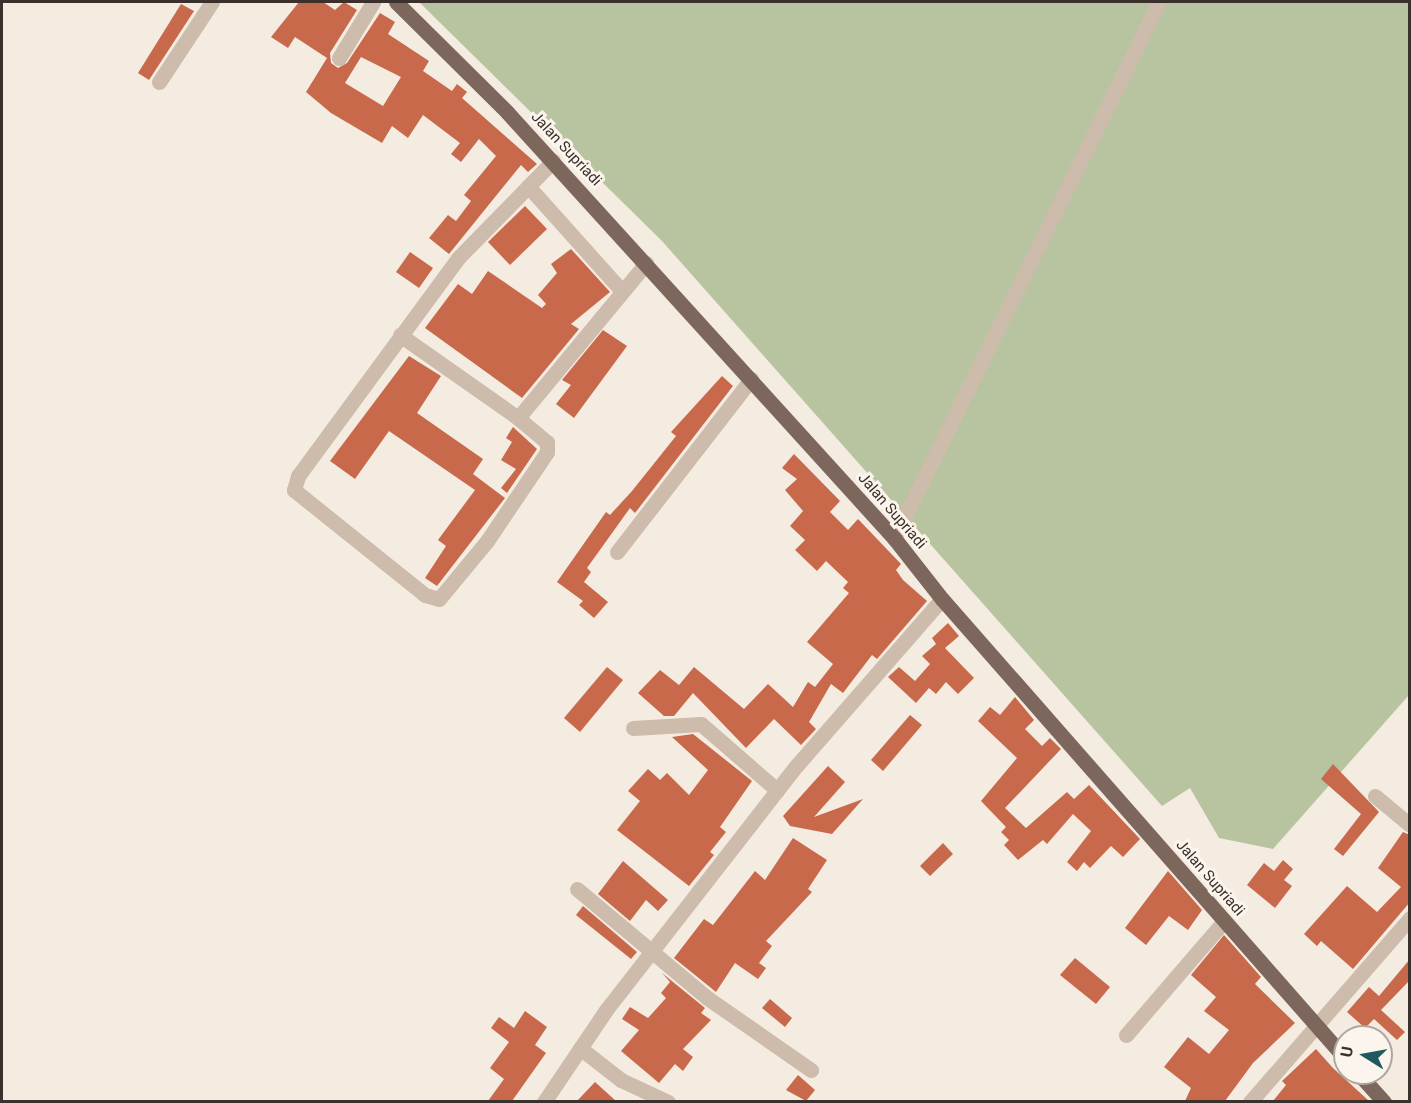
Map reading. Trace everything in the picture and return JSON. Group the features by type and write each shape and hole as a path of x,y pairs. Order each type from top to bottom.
{"main road":[{"name":"Jalan Supriadi","path":"396,2 553,161 894,538 942,599 1333,1044"},
{"path":"1369,1085 1384,1101"}],"street":[{"path":"159,82 212,2"},
{"path":"339,58 374,2"},
{"path":"894,538 1159,2"},
{"path":"400,334 518,418 547,442 547,452 487,541 442,596 429,598 294,490 298,476 400,334 476,235 553,161"},
{"path":"528,186 621,290"},
{"path":"518,418 645,263"},
{"path":"617,552 751,379"},
{"path":"544,1101 580,1048 777,790 942,599"},
{"path":"633,728 701,724 777,790"},
{"path":"1375,796 1410,825"},
{"path":"577,889 706,997 812,1070"},
{"path":"1250,1101 1410,918"},
{"path":"1126,1035 1224,921"},
{"path":"580,1048 621,1080 668,1101"}],"green space":[{"path":"419,2 1409,2 1409,695 1273,849 1219,838 1190,788 1162,806 662,241"}],"building":[{"path":"299,2 323,2 335,10 344,2 357,10 330,53 331,63 338,68 347,63 380,13 395,22 388,34 429,61 423,71 452,91 457,84 467,92 462,98 537,164 528,172 521,165 449,254 429,238 448,215 456,221 471,201 464,195 496,156 479,139 461,162 451,154 460,143 423,115 408,138 392,126 382,143 331,113 306,92 327,58 295,37 288,48 271,37","holes":["361,57 401,77 383,106 345,83"]},
{"path":"181,4 194,11 149,80 138,73"},
{"path":"525,206 547,229 510,265 488,242"},
{"path":"571,249 610,292 571,324 579,329 522,398 425,328 458,284 472,294 488,271 542,308 546,304 538,295 557,273 551,264"},
{"path":"410,252 433,268 419,288 396,272"},
{"path":"603,330 627,346 574,418 556,404 571,385 562,380"},
{"path":"409,356 441,376 417,413 483,459 473,474 505,498 437,586 425,578 446,546 438,540 475,490 389,431 355,479 330,461"},
{"path":"722,376 733,386 635,513 630,508 587,568 591,572 584,582 608,602 594,618 579,605 583,601 557,582 606,512 610,515 632,491 676,436 671,432"},
{"path":"513,427 537,449 507,493 501,488 516,469 501,460 512,442 506,438"},
{"path":"794,454 840,501 830,512 848,530 858,519 901,564 896,570 903,580 927,601 877,659 872,655 843,693 831,684 809,722 816,729 801,745 774,719 746,748 693,693 674,716 664,716 638,693 660,670 679,685 694,667 744,709 768,684 793,707 808,682 815,687 833,664 807,642 849,593 843,588 848,582 826,561 817,571 795,550 805,540 790,526 803,511 785,490 797,479 782,468"},
{"path":"948,623 959,636 945,648 974,678 958,694 946,682 936,694 929,688 916,703 888,677 899,667 915,681 930,664 922,656 936,644 932,638"},
{"path":"607,667 623,680 580,732 564,718"},
{"path":"1015,697 1034,720 1025,729 1042,746 1050,738 1061,749 1005,808 1026,828 1067,792 1074,799 1089,785 1140,839 1123,857 1111,846 1090,868 1084,862 1077,871 1067,862 1091,831 1073,814 1047,844 1043,840 1018,860 1004,845 1009,840 1001,832 1006,827 981,801 1017,758 978,721 990,707 1000,715"},
{"path":"910,715 922,725 883,771 871,760"},
{"path":"693,734 752,781 720,827 726,832 710,852 714,855 689,886 617,830 640,801 628,791 648,769 660,780 667,773 689,795 708,770 672,737"},
{"path":"1333,764 1379,812 1343,856 1334,849 1361,814 1321,779"},
{"path":"828,766 845,782 814,817 863,799 832,834 790,826 783,816"},
{"path":"1403,832 1410,835 1410,902 1353,969 1321,941 1317,946 1304,934 1347,886 1377,912 1401,887 1378,868"},
{"path":"793,838 827,860 808,889 812,892 766,941 772,946 759,963 766,968 758,979 735,963 716,992 674,958 704,919 713,925 755,871 765,880"},
{"path":"943,843 953,854 930,876 920,866"},
{"path":"1283,860 1293,869 1284,880 1292,886 1275,908 1247,885 1264,863 1274,871"},
{"path":"623,861 668,900 658,911 646,900 630,921 598,894"},
{"path":"1168,871 1202,910 1188,930 1169,916 1146,945 1125,928"},
{"path":"583,906 637,952 631,959 576,915"},
{"path":"1224,935 1261,977 1255,984 1295,1023 1253,1063 1225,1101 1185,1101 1191,1088 1164,1067 1188,1037 1209,1054 1229,1030 1204,1011 1216,997 1191,975"},
{"path":"1075,958 1110,987 1096,1004 1060,975"},
{"path":"1410,959 1410,980 1381,1010 1405,1032 1397,1040 1393,1036 1393,1025 1381,1025 1374,1019 1368,1025 1362,1025 1347,1012 1369,987 1379,996"},
{"path":"662,973 705,1008 701,1013 711,1020 683,1049 693,1057 683,1071 675,1064 659,1083 621,1051 639,1030 622,1019 630,1007 648,1018 666,998 661,993 670,982"},
{"path":"770,999 792,1018 785,1027 762,1008"},
{"path":"525,1011 547,1027 535,1045 546,1053 512,1101 488,1101 504,1079 490,1068 509,1042 491,1028 499,1017 514,1028"},
{"path":"1316,1049 1333,1068 1333,1085 1352,1085 1369,1101 1273,1101 1286,1085 1282,1081"},
{"path":"798,1075 815,1090 806,1101 786,1090"},
{"path":"595,1082 616,1101 577,1101"}]}
